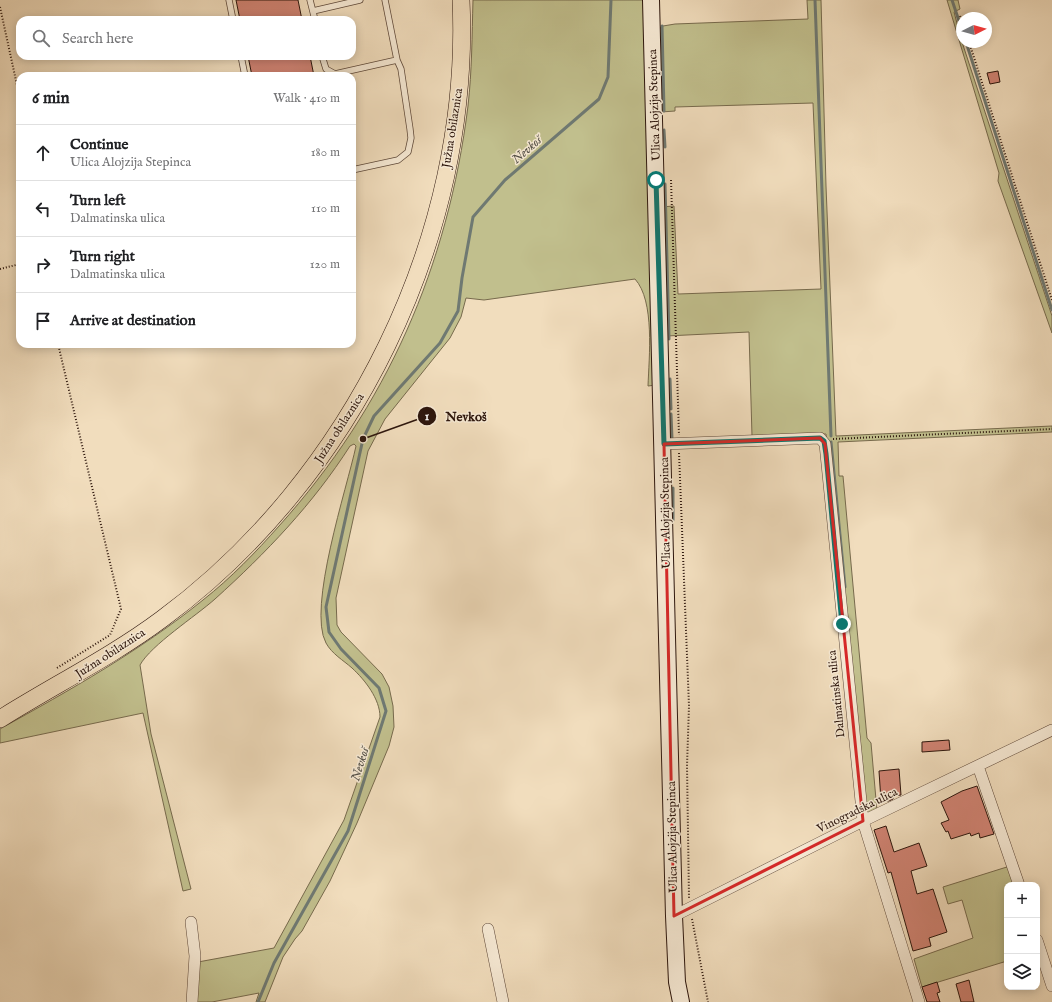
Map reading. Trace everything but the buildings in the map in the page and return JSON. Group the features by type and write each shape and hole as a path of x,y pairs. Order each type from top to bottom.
{"main road":[{"name":"Južna obilaznica","path":"0,719 87,669 162,619 242,551 278,512 301,484 356,404 388,344 408,300 432,230 456,114 459,84 461,0"},
{"name":"Ulica Alojzija Stepinca","path":"651,0 671,444 674,916 677,982 681,1002"}],"street":[{"path":"671,444 820,438 824,441"},
{"name":"Dalmatinska ulica","path":"824,441 863,821 919,1002"},
{"name":"Vinogradska ulica","path":"674,916 863,821 1052,730"},
{"path":"978,766 1018,882"},
{"path":"191,922 195,956 192,1002"},
{"path":"488,929 503,1002"},
{"path":"1040,949 1052,986"}],"lane":[{"path":"229,0 232,16"},
{"path":"310,0 314,16"},
{"path":"313,10 360,0"},
{"path":"356,169 398,160 408,152 411,138 401,69 397,60 385,0"},
{"path":"242,60 244,72"},
{"path":"323,60 326,69 331,72"},
{"path":"344,72 397,60"}],"path":[{"path":"0,7 16,81"},
{"path":"971,48 1052,300"},
{"path":"671,180 671,444 683,592 689,706 687,766 690,908 708,1002"},
{"path":"0,269 16,265"},
{"path":"56,669 110,635 121,609 59,348"},
{"path":"824,441 1052,429"}],"highlighted area":[{"path":"820,438 825,444 863,821 674,916 664,444"}],"shaded area":[{"path":"473,0 646,0 656,385 648,386 650,345 648,315 646,301 635,279 484,300 466,298 461,317 450,338 385,419 368,451 336,598 337,625 341,632 382,674 389,687 393,706 394,727 389,746 357,823 330,881 302,931 283,957 265,1002 256,1002 259,993 212,1002 196,1002 198,962 274,948 344,820 380,717 375,697 371,690 352,668 334,654 328,647 321,626 321,603 330,547 356,446 354,444 350,446 336,467 304,508 270,546 215,599 174,631 154,649 140,665 151,734 191,889 183,891 143,713 0,743 0,729 130,653 179,619 213,592 243,564 279,526 317,480 351,432 381,383 406,331 428,278 445,222 459,165 468,106"},
{"path":"807,0 821,0 826,186 836,436 1052,426 1052,432 838,442 839,476 843,476 867,738 871,743 877,811 867,815 826,434 752,436 749,332 666,336 661,207 674,206 678,294 821,289 813,103 675,107 675,111 661,112 659,29 663,26 675,24 808,19"},
{"path":"947,0 958,0 960,9 954,12 956,30"},
{"path":"961,48 964,48 1052,316 1052,333 998,181 999,173"},
{"path":"1010,866 1015,882 1004,882 1004,962 922,987 914,959 973,938 962,900 948,904 943,887"}],"waterway":[{"name":"Nevkoš","path":"258,1002 274,963 348,831 386,711 379,688 341,649 329,632 326,607 363,439 374,416 440,343 458,311 462,278 473,217 505,180 599,99 608,77 611,0"},
{"path":"815,0 831,436"},
{"path":"952,0 956,12"},
{"path":"662,26 664,111"},
{"path":"968,48 1052,310"},
{"path":"664,130 665,147"},
{"path":"665,184 669,339"},
{"path":"670,379 671,409"},
{"path":"671,414 672,439"},
{"path":"831,442 845,587"},
{"path":"673,488 673,520"}],"place":[{"name":"Nevkoš","path":"363,439"}],"route":[{"path":"656,180 664,444 820,438 824,441 842,624"}]}
